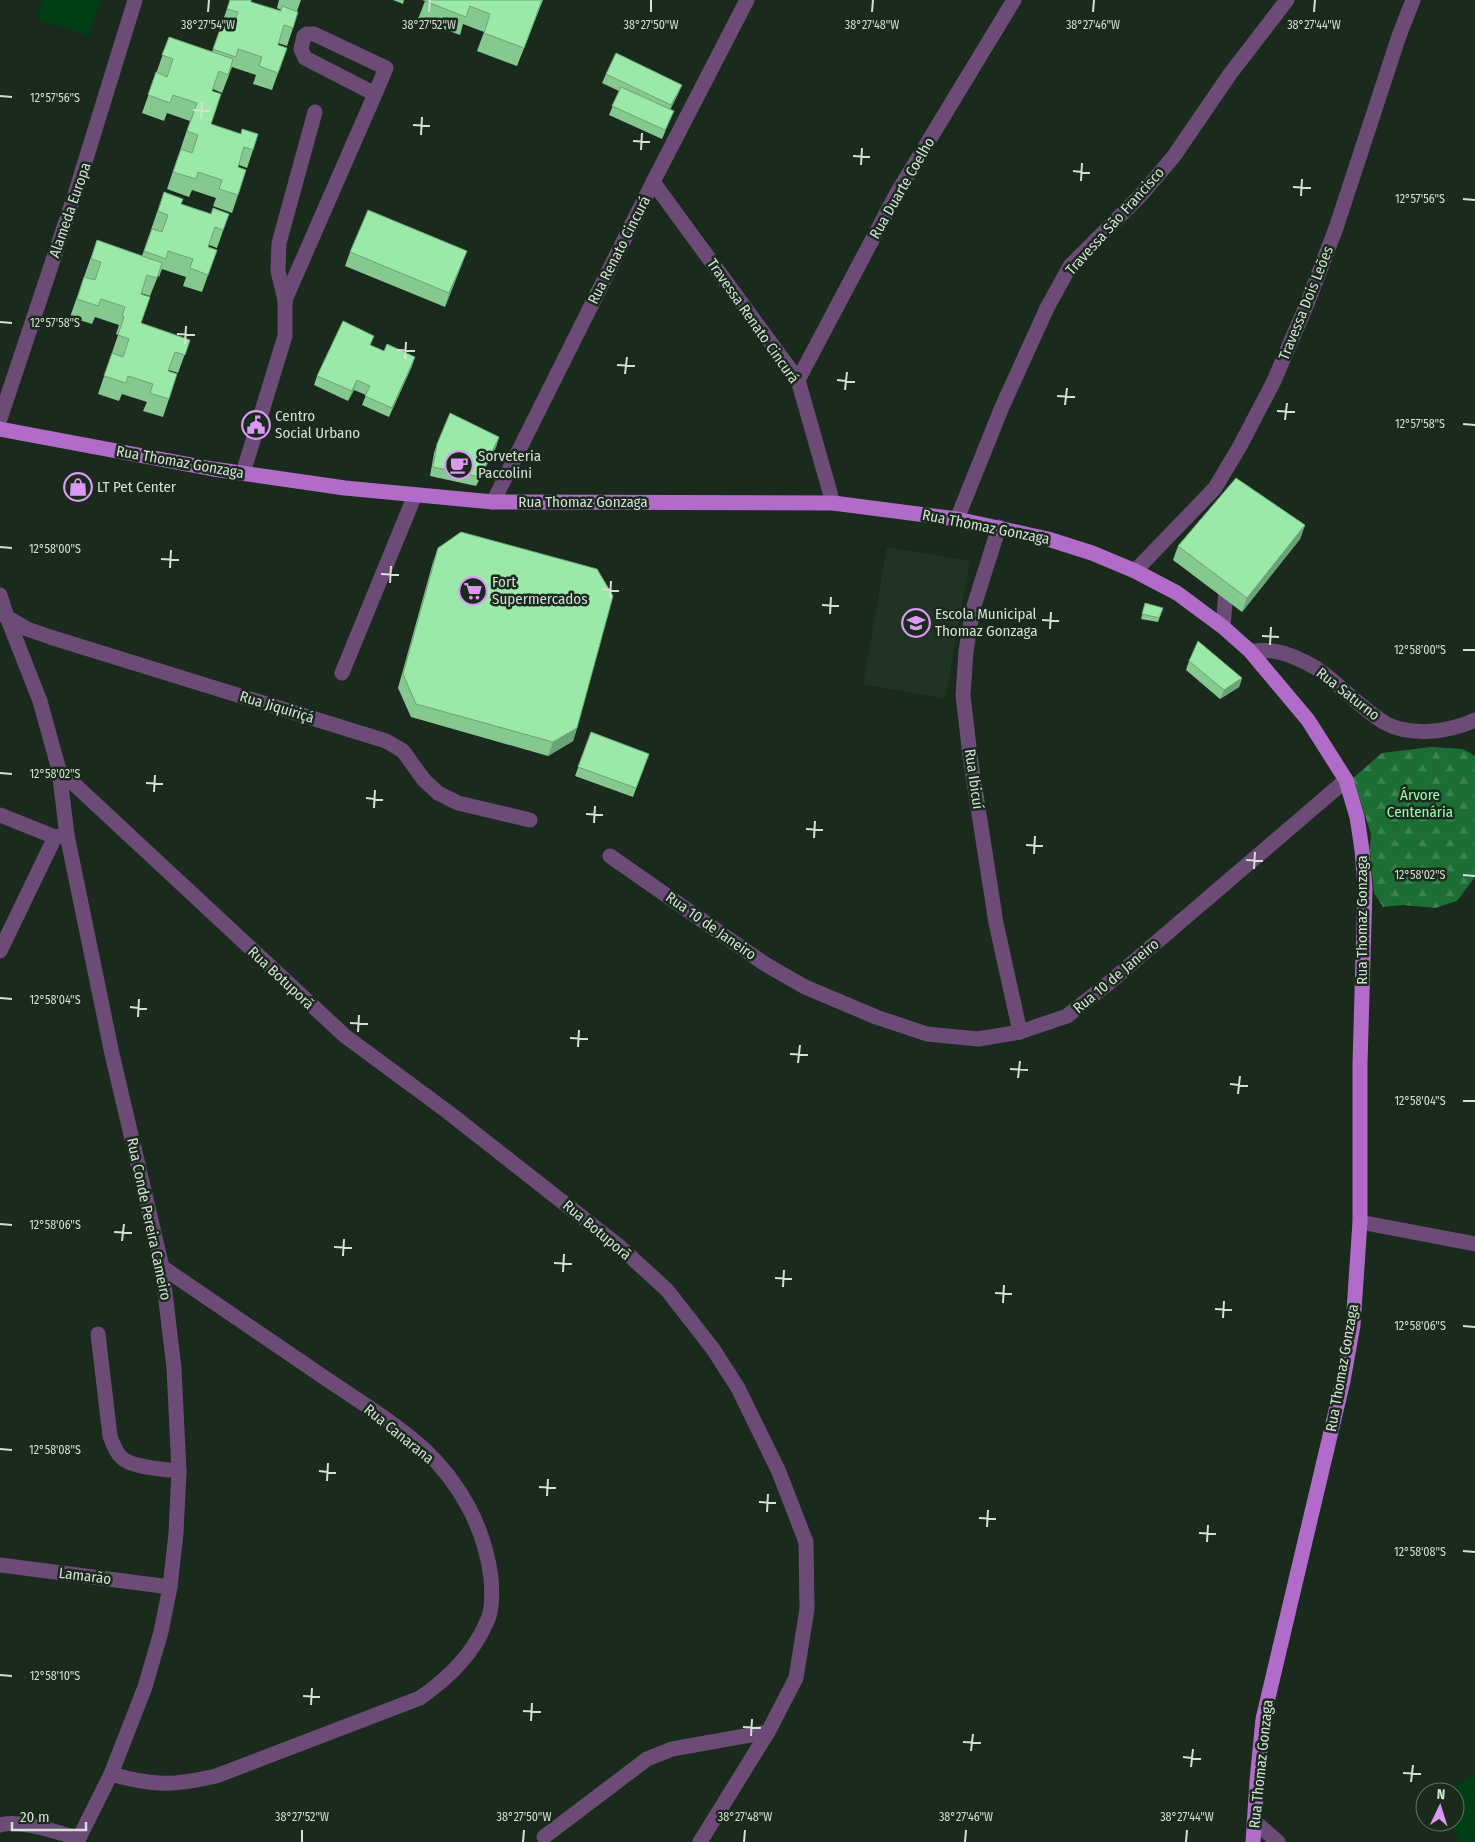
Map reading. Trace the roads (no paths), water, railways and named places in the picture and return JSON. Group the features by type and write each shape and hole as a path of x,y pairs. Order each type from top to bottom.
{"main road":[{"name":"Rua Thomaz Gonzaga","path":"0,429 243,473 345,488 415,495 493,502 833,503 958,519 1048,539 1084,550 1135,571 1177,593 1223,627 1250,651 1308,720 1346,780 1357,817 1365,888 1360,1064 1360,1222 1353,1325 1343,1381 1263,1719 1253,1842"}],"street":[{"name":"Alameda Europa","path":"0,419 78,188 136,0"},
{"name":"Rua Renato Cincurá","path":"493,502 653,182 747,0"},
{"name":"Rua Duarte Coelho","path":"798,380 897,192 1014,0"},
{"name":"Travessa São Francisco","path":"958,519 1002,407 1047,308 1070,266 1141,195 1174,156 1230,74 1287,0"},
{"name":"Travessa Dois Leões","path":"1135,571 1215,488 1274,383 1336,228 1399,36 1413,0"},
{"path":"285,300 375,94 386,68 314,34 304,36 300,49 305,58 375,94"},
{"path":"243,473 285,336 285,300 278,271 279,244 315,112"},
{"name":"Travessa Renato Cincurá","path":"653,182 798,380 833,503"},
{"path":"1215,488 1223,504"},
{"path":"342,673 415,495"},
{"name":"Rua Ibicuí","path":"999,527 973,609 966,651 963,695 970,756 996,924 1020,1032"},
{"path":"1223,627 1228,567"},
{"name":"Rua Conde Pereira Cameiro","path":"0,594 3,614 40,701 59,770 61,836 162,1267 174,1368 179,1471 176,1533 170,1586 161,1632 145,1687 111,1774 78,1840"},
{"name":"Rua Jiquiriçá","path":"3,614 27,629 50,637 386,741 403,750 424,780 438,793 458,803 530,820"},
{"name":"Rua Saturno","path":"1250,651 1273,651 1314,667 1372,714 1386,723 1402,729 1447,729 1475,720"},
{"name":"Rua Botuporã","path":"59,770 345,1036 486,1142 620,1247 667,1290 713,1348 738,1388 779,1472 806,1542 807,1609 796,1678 768,1732 700,1842"},
{"name":"Rua 10 de Janeiro","path":"610,856 765,964 805,987 876,1017 927,1034 978,1039 1020,1032 1067,1016 1110,982 1346,780"},
{"path":"0,815 61,836 0,951"},
{"path":"1360,1222 1475,1244"},
{"name":"Rua Canarana","path":"111,1774 140,1782 166,1784 191,1782 216,1776 420,1698 449,1676 463,1662 478,1640 489,1617 492,1590 489,1561 483,1538 470,1509 455,1484 424,1450 388,1421 162,1267"},
{"path":"98,1334 110,1436 115,1450 122,1459 135,1464 179,1471"},
{"name":"Lamarão","path":"0,1565 170,1586"},
{"path":"544,1837 647,1759 672,1750 768,1732"},
{"path":"1254,1821 1278,1842"},
{"path":"0,1825 7,1823 26,1825 78,1840"}],"place":[{"name":"Centro Social Urbano","path":"256,425"},
{"name":"Sorveteria Paccolini","path":"459,465"},
{"name":"LT Pet Center","path":"78,487"},
{"name":"Fort Supermercados","path":"473,591"},
{"name":"Escola Municipal Thomaz Gonzaga","path":"916,623"}],"park label":[{"name":"Árvore Centenária","path":"1420,804"}]}
